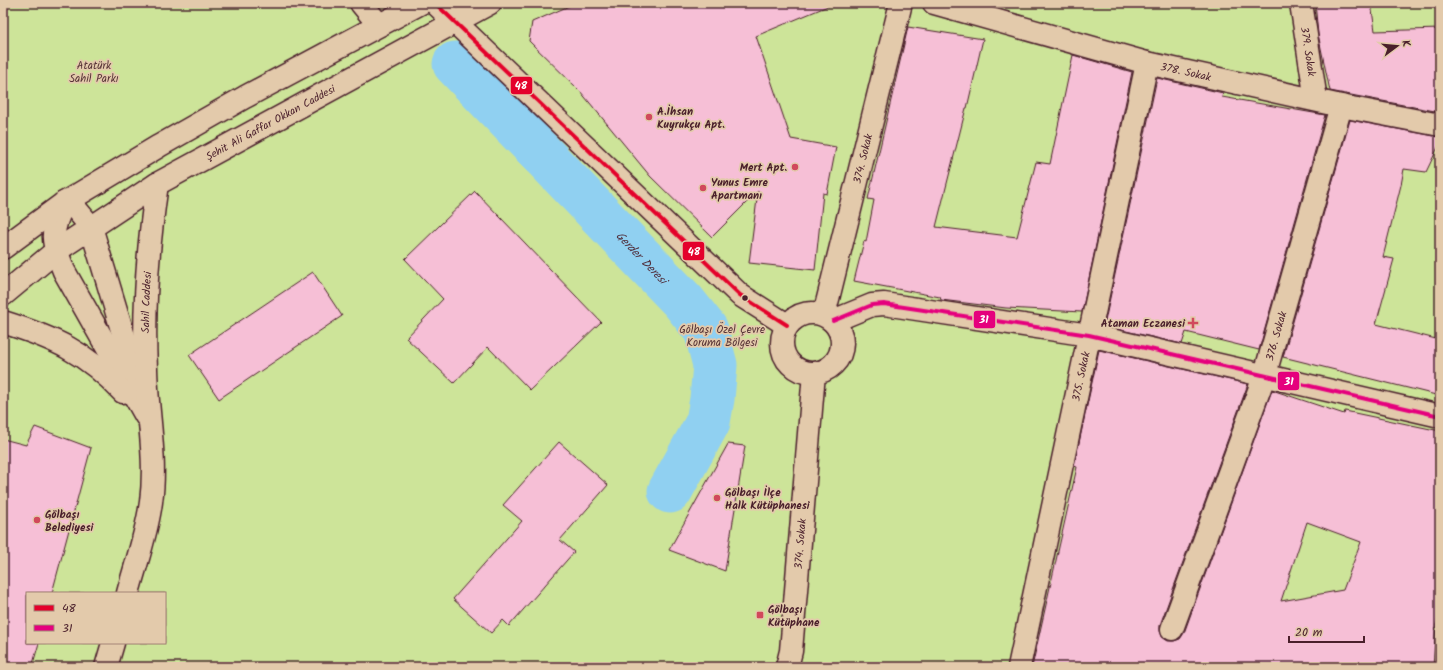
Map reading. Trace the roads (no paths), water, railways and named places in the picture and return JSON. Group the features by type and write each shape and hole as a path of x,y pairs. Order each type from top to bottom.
{"street":[{"path":"361,3 379,25"},
{"path":"3,248 64,203 244,97 421,3"},
{"path":"435,3 740,295 787,325"},
{"name":"Şehit Ali Gaffar Okkan Caddesi","path":"3,295 56,251 157,184 490,3"},
{"name":"374. Sokak","path":"828,318 901,3"},
{"name":"378. Sokak","path":"934,3 1147,62 1341,106 1440,125"},
{"name":"379. Sokak","path":"1301,3 1316,100"},
{"name":"375. Sokak","path":"1019,667 1147,62"},
{"name":"376. Sokak","path":"1172,629 1265,374 1341,106"},
{"name":"Sahil Caddesi","path":"128,592 147,526 151,501 153,472 144,328 146,287 157,184"},
{"path":"84,191 97,223 149,421"},
{"path":"64,203 97,223"},
{"path":"64,203 56,219 53,237 56,251 64,271 149,421"},
{"path":"828,318 872,305 884,304 1089,335 1265,374 1440,416"},
{"path":"806,312 815,312 828,318 839,328 842,338 842,348 839,357 824,371 814,373 804,372 795,368 788,361 783,352 783,332 787,325 796,316 806,312"},
{"path":"3,322 59,342 85,357 104,372 149,421"},
{"name":"374. Sokak","path":"790,662 814,373"},
{"path":"106,667 113,644"}],"waterway":[{"name":"Gerder Deresi","path":"455,64 683,301 706,330 715,365 708,422 670,491"}],"place":[{"name":"A.İhsan Kuyrukçu Apt.","path":"649,117"},
{"name":"Mert Apt.","path":"795,167"},
{"name":"Yunus Emre Apartmanı","path":"703,188"},
{"name":"Ataman Eczanesi","path":"1193,323"},
{"name":"Gölbaşı İlçe Halk Kütüphanesi","path":"717,498"},
{"name":"Gölbaşı Belediyesi","path":"37,520"},
{"name":"Gölbaşı Kütüphane","path":"760,615"}],"park label":[{"name":"Atatürk Sahil Parkı","path":"94,71"},
{"name":"Gölbaşı Özel Çevre Koruma Bölgesi","path":"722,335"}]}
